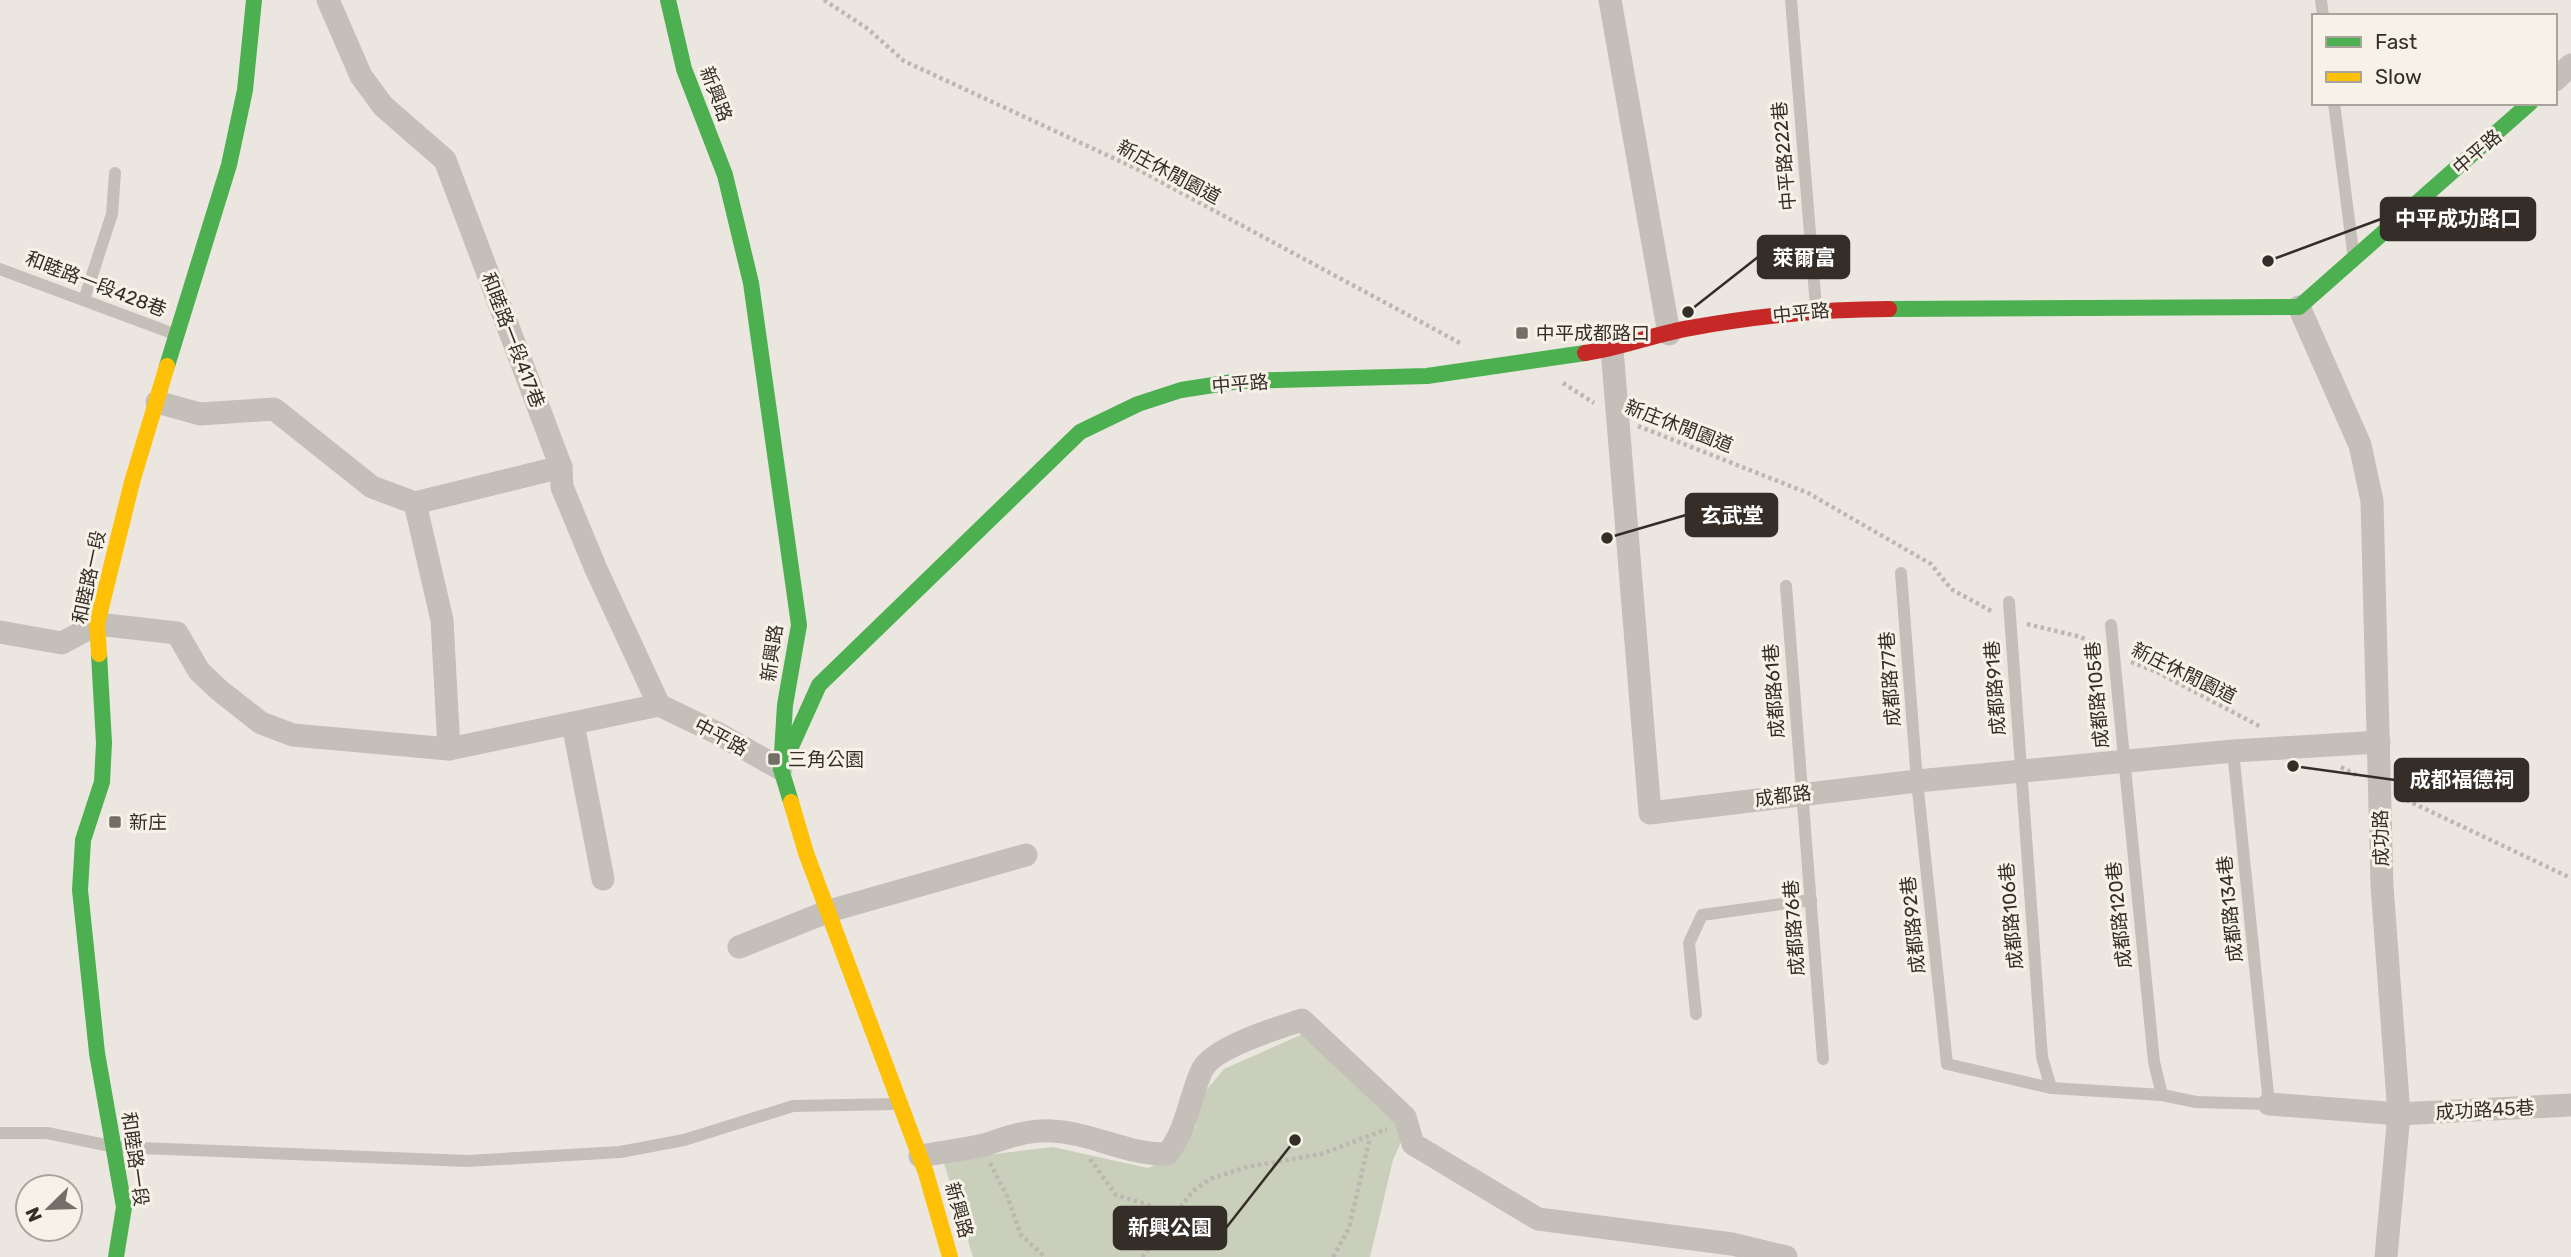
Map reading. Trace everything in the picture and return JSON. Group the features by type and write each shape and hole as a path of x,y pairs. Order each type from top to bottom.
{"street":[{"name":"和睦路一段","path":"116,1257 124,1207 97,1054 80,890 83,840 102,782 104,743 97,624 132,482 229,165 245,89 254,0"},
{"name":"和睦路一段417巷","path":"328,0 346,44 383,106 445,160 561,467 562,487 659,705"},
{"name":"新興路","path":"668,0 684,69 725,175 751,284 799,625 785,705 781,769 791,810 920,1156 950,1257"},
{"path":"1610,0 1669,334"},
{"path":"2557,78 2571,65"},
{"name":"中平路","path":"659,705 717,733 781,769 819,685 1080,432 1138,404 1181,390 1240,381 1427,376 1612,349 1669,334 1816,309 2299,307 2528,105"},
{"name":"成功路","path":"2299,307 2360,445 2372,500 2382,886 2399,1114 2386,1257"},
{"name":"成都路","path":"1612,349 1650,813 1917,781 2234,751 2379,742"},
{"path":"157,402 200,414 274,409 372,487 415,503 561,467"},
{"path":"415,503 442,620 449,749"},
{"path":"0,632 62,643 97,624 177,633 199,671 219,690 261,723 293,736 449,749 659,705"},
{"path":"573,724 603,879"},
{"path":"739,947 829,911 1026,855"},
{"path":"920,1156 982,1145 1020,1133 1051,1130 1079,1135 1144,1155 1167,1154 1177,1143 1203,1067 1220,1052 1302,1020 1405,1117 1413,1144 1538,1219 1732,1244 1786,1257"},
{"name":"成功路45巷","path":"2269,1104 2399,1114 2571,1105"}],"lane":[{"name":"中平路222巷","path":"1791,0 1816,309"},
{"path":"2334,105 2354,256"},
{"path":"84,300 112,214 115,173"},
{"name":"和睦路一段428巷","path":"0,269 177,335"},
{"name":"成都路77巷","path":"1901,573 1917,781"},
{"name":"成都路61巷","path":"1786,586 1801,794"},
{"name":"成都路91巷","path":"2010,602 2019,772"},
{"name":"成都路105巷","path":"2111,625 2122,763"},
{"name":"成都路134巷","path":"2234,751 2269,1104"},
{"name":"成都路120巷","path":"2122,763 2154,1062 2162,1095"},
{"name":"成都路106巷","path":"2019,772 2042,1057 2051,1088"},
{"name":"成都路92巷","path":"1917,781 1947,1064 2051,1088"},
{"name":"成都路76巷","path":"1801,794 1823,1059"},
{"path":"1696,1014 1689,943 1702,915 1811,900"},
{"path":"2051,1088 2162,1095 2196,1102 2269,1104"},
{"path":"0,1133 47,1133 115,1147 468,1161 620,1152 684,1140 793,1106 901,1104"}],"path":[{"name":"新庄休閒園道","path":"824,0 868,29 904,61 1137,169 1470,348"},
{"name":"新庄休閒園道","path":"1530,362 1617,418 1808,493 1931,564 1951,589 2010,621 2081,637 2113,655 2159,673 2265,728"},
{"path":"2336,764 2380,788 2571,878"},
{"path":"1142,1257 1193,1191 1210,1179 1247,1167 1321,1154 1370,1138 1405,1117"},
{"path":"1079,1135 1083,1149 1116,1195 1146,1204 1171,1217"},
{"path":"1333,1257 1345,1240 1352,1218 1370,1138"},
{"path":"982,1145 1007,1196 1021,1236 1045,1257"}],"green space":[{"path":"1305,1033 1405,1133 1393,1160 1370,1257 973,1257 943,1160 1053,1147 1148,1168 1181,1153 1196,1126 1198,1100 1224,1069"}],"traffic: fast":[{"path":"167,366 229,165 245,90 254,0"},
{"path":"668,0 684,69 725,175 751,283 799,625 785,705 781,769 791,802"},
{"path":"1889,309 2299,307 2528,105"},
{"path":"781,769 819,685 1080,432 1138,404 1181,390 1239,381 1427,376 1585,353"},
{"path":"99,654 104,743 102,782 83,840 80,890 97,1053 124,1207 116,1257"}],"traffic: slow":[{"path":"99,654 97,624 132,482 167,366"},
{"path":"791,802 806,853 926,1173 950,1257"}],"traffic: jam":[{"path":"1585,353 1677,331 1740,320 1814,312 1889,309"}],"place":[{"name":"中平成功路口","path":"2268,261"},
{"name":"萊爾富","path":"1688,312"},
{"name":"中平成都路口","path":"1522,333"},
{"name":"玄武堂","path":"1607,538"},
{"name":"三角公園","path":"774,759"},
{"name":"成都福德祠","path":"2293,766"},
{"name":"新庄","path":"115,822"},
{"name":"新興公園","path":"1295,1140"}]}
